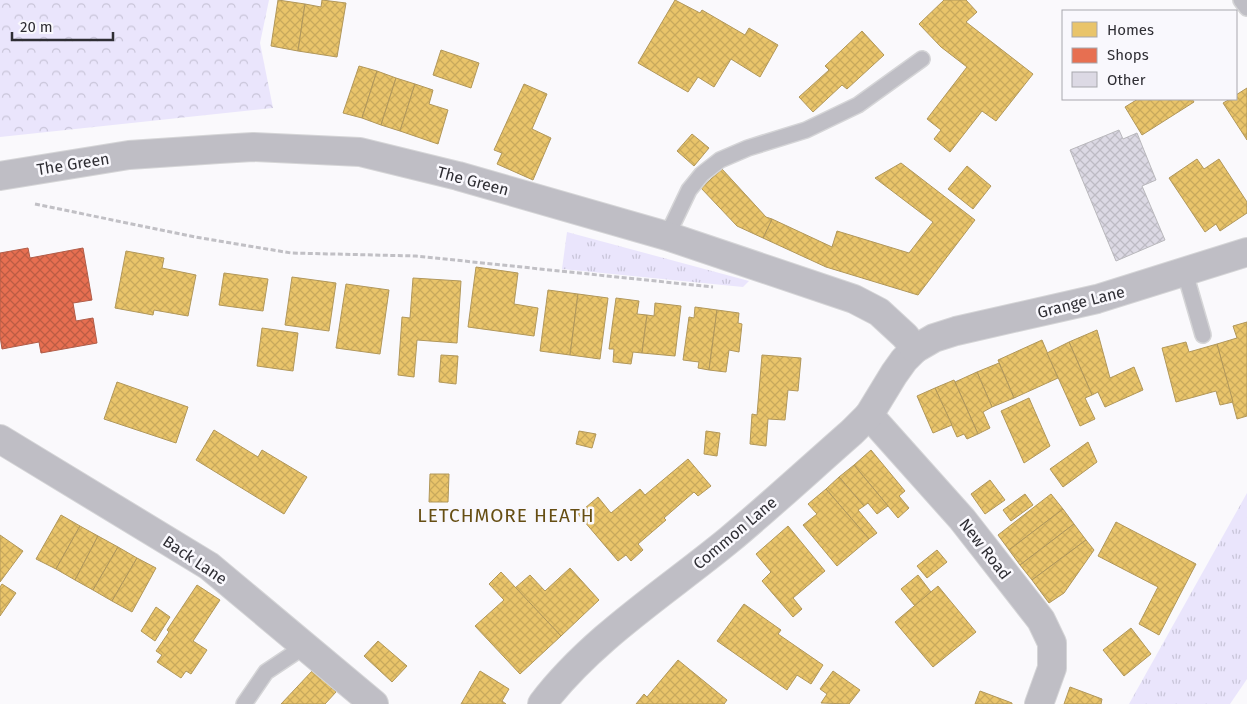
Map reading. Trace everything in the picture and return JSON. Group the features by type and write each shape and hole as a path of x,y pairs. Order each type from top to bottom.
{"street":[{"name":"The Green","path":"0,176 129,155 253,147 360,152 458,176 667,236 854,299 879,312 905,336 915,349"},
{"name":"Grange Lane","path":"915,349 934,338 956,331 1097,299 1247,252"},
{"name":"Common Lane","path":"542,704 568,674 600,642 731,538 869,415 894,374 915,349"},
{"name":"New Road","path":"869,415 962,519 1041,620 1052,643 1052,668 1039,704"},
{"name":"Back Lane","path":"2,447 105,501 209,566 374,704"}],"lane":[{"path":"1241,0 1247,8"},
{"path":"667,236 689,190 702,174 720,160 748,148 806,130 858,105 922,60"},
{"path":"1185,272 1203,334"},
{"path":"244,704 266,672 305,646"}],"path":[{"path":"26,204 291,253 416,256 714,287"}],"green space":[{"path":"0,0 269,0 260,43 273,108 0,137"},
{"path":"567,232 749,281 743,287 562,269"},
{"path":"1247,493 1247,679 1230,704 1129,704"}],"building: Homes":[{"path":"278,0 305,4 298,51 271,46"},
{"path":"322,0 346,3 337,57 298,51 305,4 321,7"},
{"path":"675,0 700,13 702,10 745,35 749,28 778,45 760,77 731,59 714,87 698,77 688,92 638,63"},
{"path":"944,0 966,0 977,12 966,22 1033,74 996,121 982,111 950,152 934,139 941,130 927,119 967,67 941,47 919,24"},
{"path":"862,31 884,55 847,89 842,85 813,112 799,97 829,70 825,66"},
{"path":"441,50 479,63 471,88 433,75"},
{"path":"359,66 377,71 362,118 343,113"},
{"path":"377,71 396,78 381,125 362,118"},
{"path":"396,78 415,84 400,131 381,125"},
{"path":"415,84 433,90 429,104 448,110 438,144 400,131"},
{"path":"524,84 547,94 532,129 551,138 533,180 497,164 502,153 494,150"},
{"path":"1247,88 1247,140 1223,103 1228,100 1237,100 1237,94"},
{"path":"1136,100 1193,100 1194,102 1142,135 1125,107"},
{"path":"692,134 709,148 694,166 677,151"},
{"path":"1197,159 1204,169 1219,159 1247,202 1247,213 1220,231 1216,224 1205,232 1169,178"},
{"path":"901,163 975,220 918,295 826,267 763,238 772,219 832,247 837,231 909,253 933,222 875,178"},
{"path":"967,166 991,186 973,209 948,189"},
{"path":"722,169 766,217 772,219 763,238 737,226 701,188"},
{"path":"126,251 164,258 162,268 196,275 188,316 154,310 153,315 115,308"},
{"path":"476,267 518,273 514,304 538,308 534,336 468,327"},
{"path":"224,273 268,279 263,311 219,305"},
{"path":"292,277 336,283 329,331 285,325"},
{"path":"413,278 461,281 457,343 417,340 414,377 398,375 402,317 410,318"},
{"path":"346,284 389,290 380,354 336,348"},
{"path":"548,290 578,294 570,355 540,351"},
{"path":"578,294 608,298 600,359 570,355"},
{"path":"616,298 639,301 637,314 647,315 642,353 633,352 631,364 613,362 614,349 609,349"},
{"path":"655,303 681,306 675,356 642,353 647,315 654,316"},
{"path":"695,307 717,310 709,370 698,368 699,362 683,360 689,317 694,318"},
{"path":"717,310 739,313 738,323 742,324 739,352 729,350 726,372 709,370"},
{"path":"1247,322 1247,416 1237,419 1217,344 1237,338 1233,326"},
{"path":"262,328 298,333 293,371 257,366"},
{"path":"1097,330 1110,378 1134,367 1143,390 1105,407 1098,392 1092,395 1069,342"},
{"path":"1042,340 1058,378 1014,398 998,360"},
{"path":"1069,342 1092,395 1085,398 1095,419 1080,426 1047,353"},
{"path":"1186,342 1189,352 1217,344 1233,402 1220,405 1216,391 1176,402 1162,348"},
{"path":"441,355 458,356 456,384 439,382"},
{"path":"762,355 801,358 798,391 788,390 785,420 768,419 766,446 750,444 752,414 757,415"},
{"path":"999,363 1014,398 992,407 977,372"},
{"path":"977,372 992,407 983,412 990,428 978,434 955,382"},
{"path":"954,380 978,434 967,439 964,434 957,437 935,388"},
{"path":"117,382 188,407 176,443 104,419"},
{"path":"935,388 952,425 933,433 917,396"},
{"path":"1029,398 1050,446 1024,463 1001,411"},
{"path":"214,430 258,457 262,450 307,477 284,514 196,460"},
{"path":"579,431 596,434 592,448 576,444"},
{"path":"706,431 720,433 717,456 704,454"},
{"path":"1088,442 1097,462 1063,487 1050,469"},
{"path":"871,450 905,491 899,496 909,508 898,518 854,465"},
{"path":"688,459 711,486 698,496 694,492 664,518 666,520 638,544 643,550 631,561 626,555 618,561 578,514 598,497 611,513 640,489 645,495"},
{"path":"854,465 888,506 877,514 868,503 864,506 839,477"},
{"path":"430,474 449,474 448,502 429,502"},
{"path":"839,477 864,506 858,510 877,533 869,539 826,489"},
{"path":"990,480 1005,500 985,514 971,494"},
{"path":"826,489 869,539 837,566 803,525 817,514 808,504"},
{"path":"1025,494 1033,505 1011,521 1003,510"},
{"path":"1051,494 1063,509 1009,550 998,535"},
{"path":"1063,509 1074,524 1020,565 1009,550"},
{"path":"61,515 80,526 56,569 36,559"},
{"path":"1116,522 1196,564 1159,635 1139,624 1158,587 1098,556"},
{"path":"1074,524 1086,540 1032,580 1020,565"},
{"path":"80,526 98,536 75,580 56,569"},
{"path":"788,526 825,571 793,598 802,609 793,617 762,581 771,572 756,554"},
{"path":"0,535 23,551 0,582"},
{"path":"98,536 118,547 93,590 75,580"},
{"path":"1086,540 1094,550 1064,593 1049,603 1032,580"},
{"path":"118,547 137,558 112,601 93,590"},
{"path":"937,550 947,562 927,578 917,566"},
{"path":"137,558 156,568 132,612 112,601"},
{"path":"570,568 599,600 561,636 515,588 530,575 545,591"},
{"path":"501,572 561,636 520,674 475,626 504,600 489,584"},
{"path":"918,575 931,592 915,606 901,589"},
{"path":"2,584 16,593 0,616 0,587"},
{"path":"197,585 220,600 193,641 207,650 191,674 186,671 181,678 157,662 162,655 156,651 169,632 167,630"},
{"path":"938,586 976,632 933,667 895,622"},
{"path":"744,604 781,630 778,634 823,665 811,684 797,675 787,690 717,641"},
{"path":"156,607 170,617 155,641 141,631"},
{"path":"1131,628 1151,654 1124,676 1103,650"},
{"path":"378,641 407,666 392,682 364,656"},
{"path":"678,660 727,700 724,704 636,704 644,694 647,697"},
{"path":"313,670 336,692 325,704 281,704"},
{"path":"480,671 509,689 502,701 506,704 461,704"},
{"path":"833,671 860,690 849,704 821,703 827,694 820,689"},
{"path":"1070,687 1102,699 1101,704 1064,704"},
{"path":"980,691 1012,703 1012,704 975,704"}],"building: Shops":[{"path":"28,248 30,258 83,248 92,300 73,303 76,321 93,318 97,343 41,353 39,342 2,349 0,336 0,253"}],"building: Other":[{"path":"1119,130 1123,139 1137,133 1156,180 1142,186 1165,240 1116,261 1070,150"}],"district":[{"name":"LETCHMORE HEATH","path":"506,515"}]}
